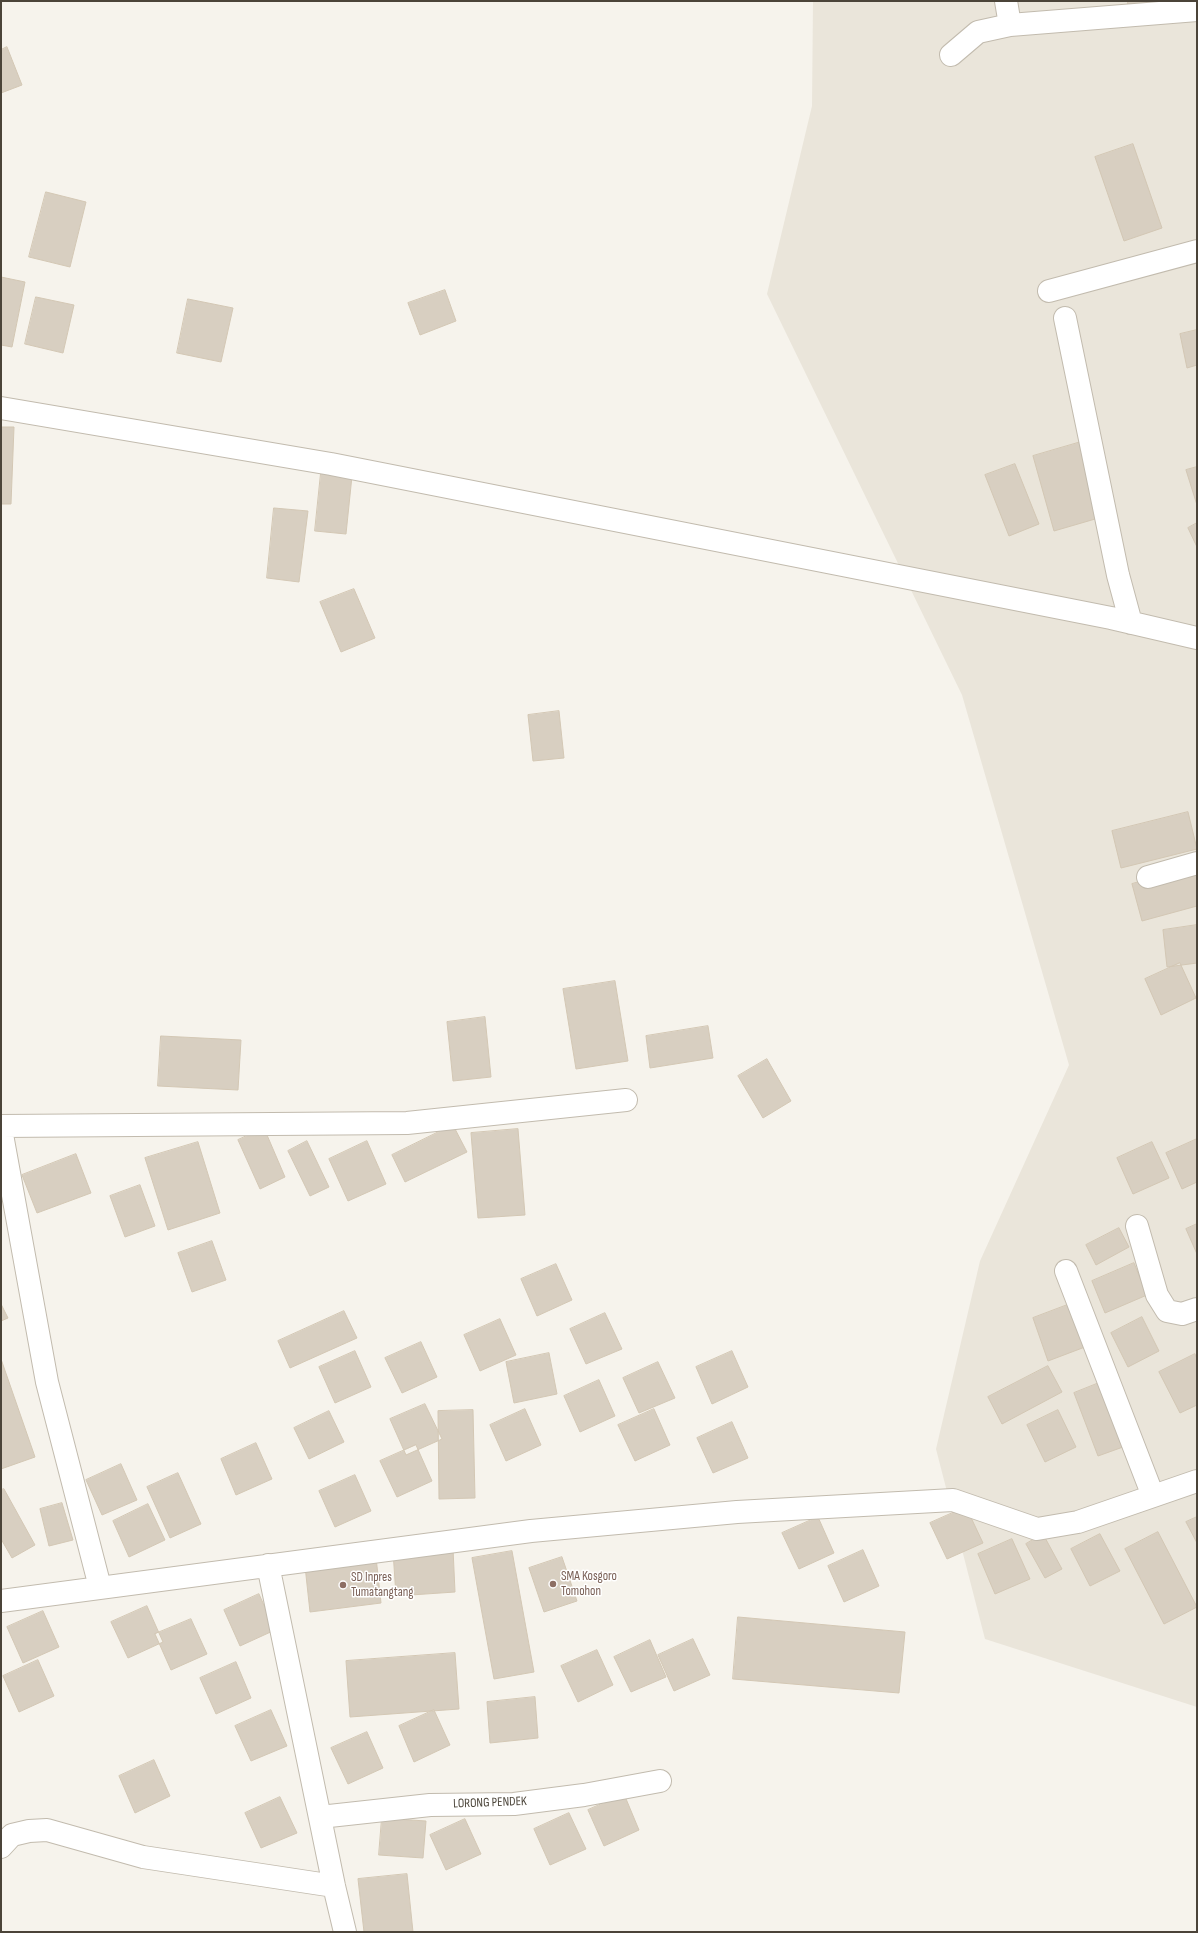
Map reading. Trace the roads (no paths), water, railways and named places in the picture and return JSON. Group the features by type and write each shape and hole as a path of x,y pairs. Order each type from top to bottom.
{"street":[{"path":"1006,1 1010,25"},
{"path":"951,55 978,32 1010,25 1197,10"},
{"path":"1049,290 1197,251"},
{"path":"1065,318 1118,575 1131,623"},
{"path":"1,408 331,464 1131,623 1197,638"},
{"path":"1148,877 1197,863"},
{"path":"1,1126 408,1123 626,1100"},
{"path":"1,1129 47,1382 100,1587"},
{"path":"1137,1226 1157,1295 1167,1311 1182,1314 1197,1309"},
{"path":"1066,1270 1153,1496"},
{"path":"1,1601 531,1531 721,1513 953,1500 1037,1529 1078,1522 1197,1481"},
{"path":"268,1565 334,1886 345,1932"},
{"name":"LORONG PENDEK","path":"320,1817 430,1806 514,1804 584,1795 660,1781"},
{"path":"1,1846 12,1835 29,1831 47,1830 143,1857 334,1886"}],"place":[{"name":"SMA Kosgoro Tomohon","path":"553,1584"},
{"name":"SD Inpres Tumatangtang","path":"343,1585"}]}
